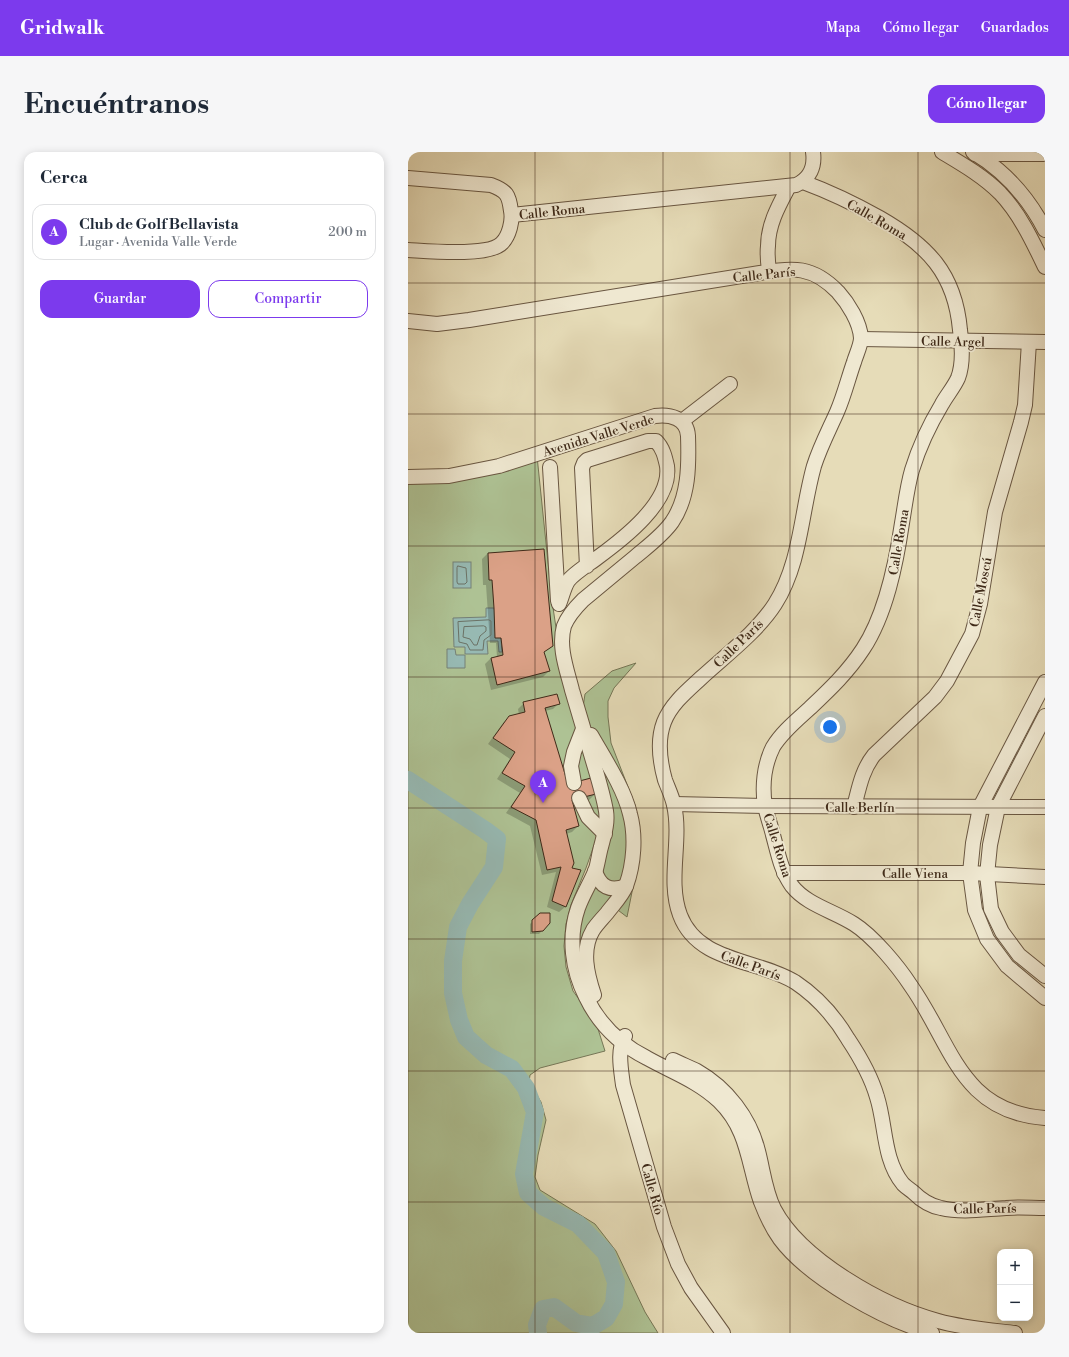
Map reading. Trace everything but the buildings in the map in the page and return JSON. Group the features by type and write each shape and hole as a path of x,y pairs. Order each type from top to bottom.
{"street":[{"path":"803,182 809,175 812,166 813,152"},
{"path":"942,152 980,176 1000,193 1022,222 1045,267"},
{"path":"958,161 974,153 1045,154"},
{"path":"974,153 1012,182 1027,199 1043,222"},
{"path":"408,178 490,185 502,189 510,199 512,215 508,233 502,244 490,250 465,252 408,250"},
{"name":"Calle Roma","path":"512,215 789,186 803,182 861,207 900,230 921,246 939,266 952,290 959,314 962,342 958,379 930,426 912,470 890,585 866,645 836,683 786,730 773,747 765,768 765,806 784,873 794,888 806,898 856,925 885,953 912,986 958,1068 974,1089 991,1103 1012,1113 1045,1118"},
{"path":"769,271 768,245 770,230 776,212 789,186"},
{"name":"Calle París","path":"408,321 437,324 469,320 769,271 792,269 810,272 827,281 843,297 855,316 861,339 838,410 821,446 814,466 795,554 786,584 776,602 763,620 684,694 670,710 663,723 660,741 661,758 665,778 674,804 676,830 676,900 681,918 691,934 706,947 723,956 773,972 793,981 813,997 842,1028 867,1070 876,1092 882,1113 891,1164 903,1184 920,1199 939,1208 959,1211 1045,1208"},
{"name":"Calle Argel","path":"861,339 962,342 1045,342"},
{"name":"Calle Moscú","path":"854,806 867,764 874,755 935,697 951,674 972,634 980,604 995,512 1025,405 1029,342"},
{"path":"562,641 564,626 572,611 583,600 660,536 673,521 682,503 688,479 688,432 682,421 730,384"},
{"name":"Avenida Valle Verde","path":"408,477 449,476 491,468 664,414 673,416 682,421"},
{"path":"559,604 569,580 587,566 606,551 638,524 652,509 665,486 668,473 666,458 656,441 648,441 587,460 584,463 582,468 587,566"},
{"path":"550,467 564,659 603,796 606,814 605,834 595,871 578,908 572,944 574,962 586,998 598,1017 649,1059 690,1079 718,1100 732,1115 747,1148 753,1173 770,1223 780,1239 796,1257 837,1288 857,1300 900,1321 932,1333"},
{"path":"1045,682 980,807 973,843 970,873 975,910 987,939 1007,966 1045,998"},
{"path":"579,714 612,773 630,814 634,841 632,861 626,886 614,905 593,930 587,946 586,961 588,978 594,995 604,1012 624,1038 698,1072 714,1083 729,1097 751,1128 768,1193 774,1208 784,1225 794,1237 825,1263 855,1284 898,1307 920,1315 957,1325 1015,1333"},
{"path":"1045,716 1039,738 998,807 990,845 987,875 991,909 1002,932 1020,955 1045,976"},
{"path":"574,783 571,766 574,752 583,729"},
{"path":"579,798 588,818 605,834"},
{"name":"Calle Berlín","path":"674,804 1045,808"},
{"path":"595,871 600,882 610,889 618,889 626,886"},
{"name":"Calle Viena","path":"784,873 970,873 1045,877"},
{"name":"Calle Río","path":"624,1038 620,1066 623,1085 664,1227 678,1264 691,1288 723,1333"}],"green space":[{"path":"537,456 552,601 558,641 598,799 600,816 597,837 571,905 566,924 564,946 566,967 573,991 592,1017 598,1029 605,1051 540,1068 530,1075 529,1082 541,1102 546,1120 538,1155 535,1177 540,1190 595,1224 616,1251 645,1312 658,1333 408,1333 408,780 467,817 408,777 408,480"},
{"path":"636,663 614,688 608,701 608,717 611,743 635,805 639,835 638,862 627,917 610,904 577,969 579,909 602,878 607,834 582,714 585,694 612,671"}],"water":[{"path":"453,562 471,562 471,588 453,588"},
{"path":"486,608 494,608 501,638 502,652 499,652 498,641 487,641 488,654 465,654 465,647 454,647 453,618 486,617"},
{"path":"447,649 455,649 456,655 465,655 465,668 447,668"}],"waterway":[{"path":"408,780 497,839 494,867 470,904 458,927 453,961 453,993 459,1020 466,1037 486,1055 512,1069 526,1088 535,1112 524,1174 528,1193 544,1207 578,1224 606,1253 616,1282 614,1304 606,1318 593,1326 576,1323 554,1307 543,1309 537,1325 538,1333"}],"place":[{"name":"Club de Golf Bellavista","path":"543,803"}]}
